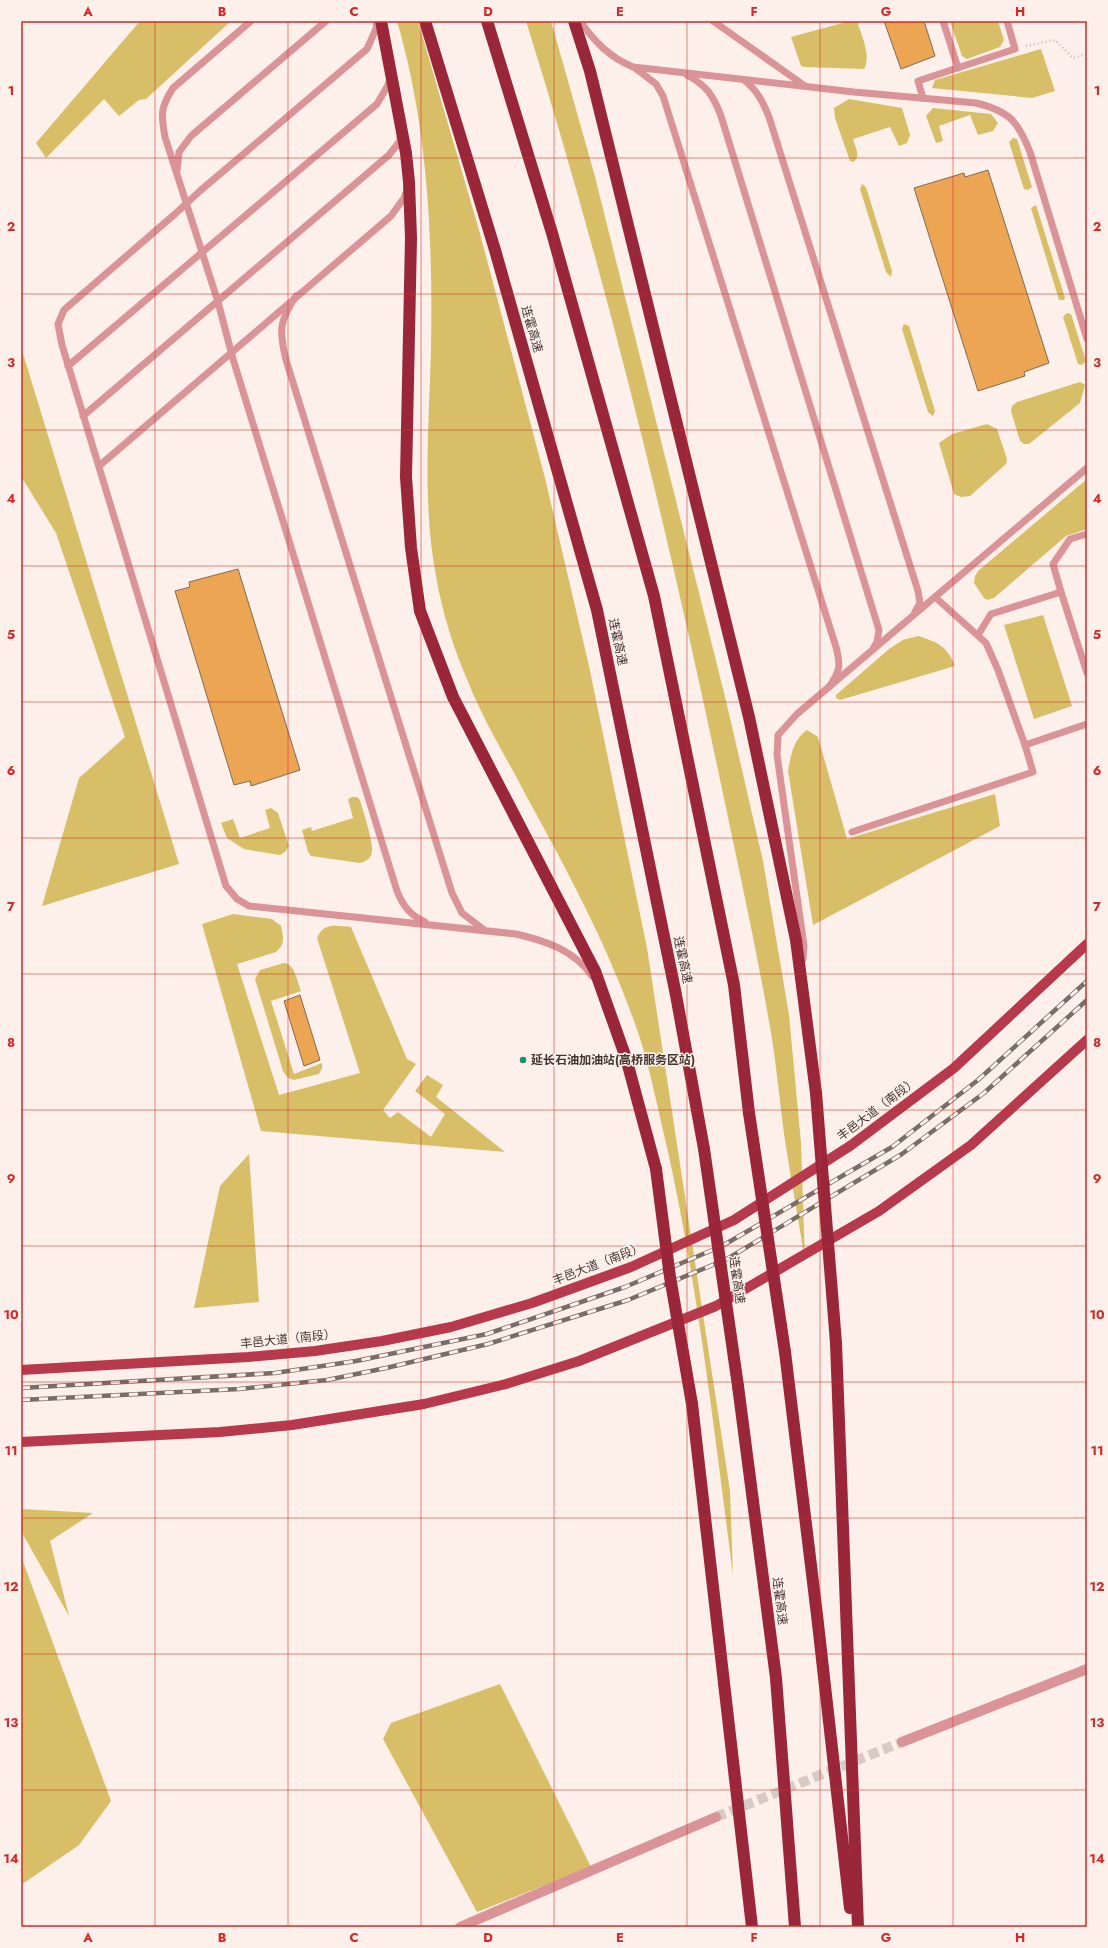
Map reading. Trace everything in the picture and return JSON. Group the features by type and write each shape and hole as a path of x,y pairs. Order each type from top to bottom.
{"highway":[{"path":"381,21 402,126 409,182 411,238 406,477 411,548 420,611 453,697 595,971 626,1058 656,1168 670,1277 692,1404 752,1927"},
{"name":"连霍高速","path":"426,21 495,250 597,610 676,995 704,1149 738,1386 776,1678 795,1927"},
{"path":"487,21 552,233 654,596 734,985 749,1113 785,1352 817,1615 852,1927"},
{"path":"574,21 590,71 749,717 796,940 816,1093 836,1343 858,1927"}],"main road":[{"name":"丰邑大道（南段）","path":"23,1370 248,1357 315,1351 382,1341 458,1325 532,1303 632,1267 734,1220 850,1146 954,1068 1087,944"},
{"path":"21,1442 220,1432 292,1425 424,1404 506,1384 579,1361 716,1306 879,1211 971,1145 1087,1040"}],"street":[{"path":"902,1742 1087,1668"},
{"path":"460,1927 716,1817"}],"lane":[{"path":"252,21 173,88 164,102 161,118 165,137 218,302 231,352 397,891 403,905 415,918 431,925"},
{"path":"177,175 179,152 191,136 326,21"},
{"path":"377,21 376,29 367,49 64,310 58,324 68,366 226,886 237,899 249,906 484,929 546,941 584,965 602,990"},
{"path":"580,21 603,49 617,60 633,67 656,84 663,96 836,647 840,662 838,674 829,687"},
{"path":"713,21 806,87"},
{"path":"943,21 958,68"},
{"path":"922,98 918,81 1016,49 1007,21"},
{"path":"633,67 806,87 976,103 994,107 1006,113 1015,122 1023,135 1030,152 1087,339"},
{"path":"68,366 377,104 388,85 391,71"},
{"path":"685,74 702,84 714,98 721,116 880,630 878,642 870,652"},
{"path":"744,80 753,87 762,100 779,148 918,591 920,603 913,616"},
{"path":"83,416 389,156 400,141 402,126"},
{"path":"99,466 391,216 404,198 409,182"},
{"path":"296,296 285,313 280,337 286,360 452,893 462,913 484,929"},
{"path":"801,977 804,946 777,755 778,735 797,714 1087,468"},
{"path":"1087,534 1070,539 1053,564 1087,673"},
{"path":"978,635 991,614 1061,592"},
{"path":"852,832 1033,772 998,670 986,643 935,597"},
{"path":"1025,745 1087,724"}],"path":[{"path":"1016,49 1055,40 1073,58 1087,54"}],"shaded area":[{"path":"140,21 231,21 146,99 139,100 119,116 104,99 46,158 36,143"},
{"path":"397,21 418,21 479,230 545,478 589,666 647,948 730,1491 733,1575 712,1412 687,1250 666,1143 643,1048 622,989 598,934 571,879 489,727 475,698 445,617 439,590 432,548 428,491 431,267 426,184 416,102"},
{"path":"526,21 551,21 594,173 727,705 763,861 789,1015 801,1143 805,1261 786,1147 770,1027 745,898 698,676 654,487 607,300 554,113"},
{"path":"850,21 857,21 863,39 867,58 864,69 801,66 791,37"},
{"path":"950,21 998,21 1004,40 1000,47 967,59 962,56"},
{"path":"1041,49 1055,91 1032,98 932,88 935,80"},
{"path":"849,99 902,108 910,135 907,143 899,146 890,127 853,139 857,151 857,157 854,162 850,161 835,118 834,108"},
{"path":"933,108 991,114 998,123 993,131 978,135 970,115 939,126 943,141 936,143 926,116"},
{"path":"1013,138 1017,139 1032,187 1028,190 1024,189 1009,142"},
{"path":"862,184 866,187 892,271 891,277 886,272 860,189"},
{"path":"1036,205 1065,298 1064,300 1059,300 1031,208"},
{"path":"1067,313 1071,314 1086,361 1082,365 1078,364 1063,317"},
{"path":"904,324 909,326 935,411 933,416 928,412 902,329"},
{"path":"21,347 179,864 42,906 79,778 125,737 56,533 24,481 21,479"},
{"path":"1080,382 1085,385 1080,403 1029,444 1024,444 1020,441 1011,411 1012,406 1017,402"},
{"path":"987,424 997,429 1007,459 1006,464 970,496 961,497 954,494 939,443 952,434"},
{"path":"1087,479 1087,529 1066,536 994,598 987,600 984,598 974,583 975,576 978,571"},
{"path":"1043,615 1072,706 1034,719 1004,625"},
{"path":"918,636 931,640 945,649 955,666 840,700 836,698 836,695 889,649 903,640"},
{"path":"807,730 818,737 847,839 995,794 1000,826 813,925 788,771 796,743 802,734"},
{"path":"357,797 360,800 368,826 372,846 372,853 370,857 360,863 311,856 308,852 302,830 311,827 312,831 353,818 348,799"},
{"path":"271,808 278,813 289,846 285,852 280,855 244,849 227,838 221,823 233,819 240,838 270,828 265,810"},
{"path":"233,914 272,919 281,926 283,943 276,952 237,964 279,1095 360,1073 317,938 323,929 327,927 351,927 407,1059 416,1064 383,1110 390,1118 398,1112 431,1137 445,1114 415,1091 427,1075 443,1085 436,1097 505,1152 261,1131 202,924"},
{"path":"284,963 291,966 301,991 271,1001 294,1074 322,1063 322,1068 319,1074 294,1080 288,1078 283,1071 255,979 260,970"},
{"path":"249,1154 259,1302 194,1308 220,1186"},
{"path":"21,1509 93,1513 50,1541 69,1616 21,1531"},
{"path":"21,1556 111,1801 79,1845 21,1885"},
{"path":"500,1684 591,1867 477,1912 383,1739 391,1723"}],"building":[{"path":"884,21 924,21 935,56 901,69"},
{"path":"988,170 1049,363 1024,372 1025,376 978,391 914,188 964,173 965,177"},
{"path":"238,569 300,770 251,786 250,781 234,785 175,591 190,587 189,582"},
{"path":"300,995 320,1060 304,1066 284,1001"}],"tunnel":[{"path":"716,1817 902,1742"}],"railway":[{"path":"21,1388 275,1373 356,1361 487,1334 625,1287 722,1246 892,1147 978,1080 1087,981"},
{"path":"21,1400 239,1389 327,1380 488,1344 628,1300 727,1259 902,1154 984,1093 1087,1000"}],"place":[{"name":"延长石油加油站(高桥服务区站)","path":"523,1060"}]}
